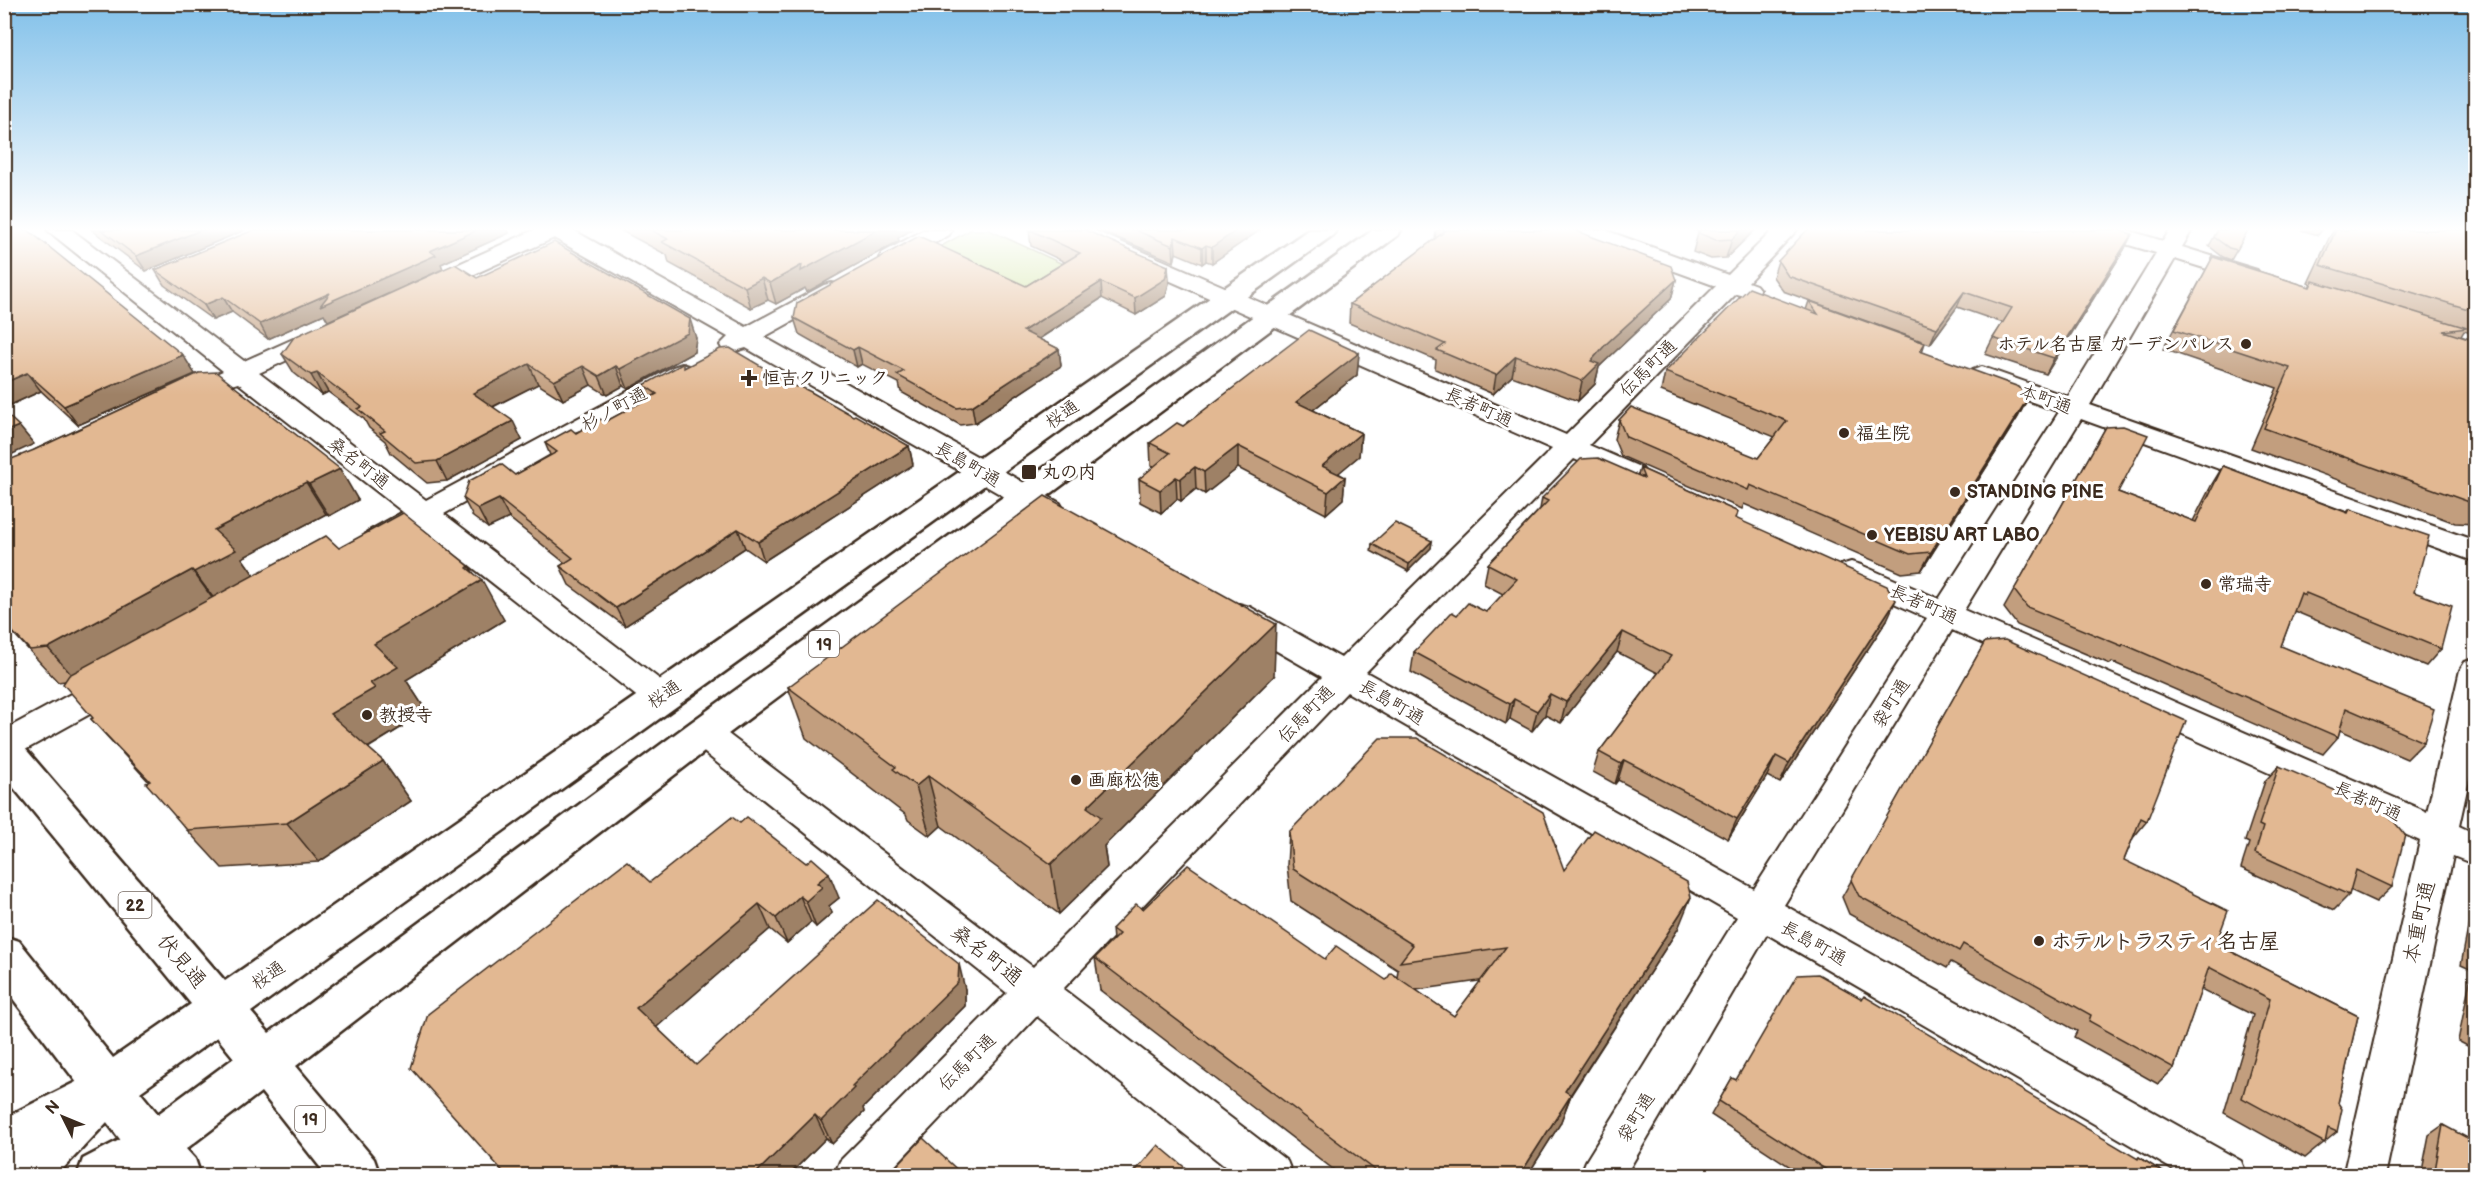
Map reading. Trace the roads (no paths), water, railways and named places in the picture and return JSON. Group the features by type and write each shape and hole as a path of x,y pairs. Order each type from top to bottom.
{"main road":[{"name":"桜通","path":"20,1176 35,1164 110,1087 1245,285"},
{"name":"19","path":"154,1165 263,1063 704,733 1314,285"},
{"name":"伏見通","path":"4,747 357,1176"},
{"path":"4,954 110,1087 154,1165 100,1176"},
{"path":"4,1146 27,1129 110,1087"}],"street":[{"name":"桑名町通","path":"144,285 241,372 660,697"},
{"path":"402,299 433,285"},
{"name":"長島町通","path":"654,285 1082,528"},
{"name":"杉ノ町通","path":"350,554 840,285"},
{"name":"長者町通","path":"1201,285 1661,487"},
{"name":"伝馬町通","path":"855,1176 1036,993 1344,674 1731,285"},
{"path":"1735,285 1769,298"},
{"name":"袋町通","path":"1601,1176 1760,913 2074,409 2148,285"},
{"path":"204,389 337,328"},
{"name":"本町通","path":"1954,365 2475,552"},
{"name":"長者町通","path":"1824,560 2475,850"},
{"name":"長島町通","path":"1216,602 2226,1176"},
{"path":"4,747 141,670"},
{"name":"本重町通","path":"2364,1176 2475,670"},
{"name":"桑名町通","path":"704,733 1272,1176"}],"place":[{"name":"ホテル名古屋 ガーデンパレス","path":"2246,344"},
{"name":"恒吉クリニック","path":"749,378"},
{"name":"福生院","path":"1844,433"},
{"name":"丸の内","path":"1029,472"},
{"name":"STANDING PINE","path":"1955,492"},
{"name":"YEBISU ART LABO","path":"1872,535"},
{"name":"常瑞寺","path":"2206,584"},
{"name":"教授寺","path":"367,715"},
{"name":"画廊松徳","path":"1076,780"},
{"name":"ホテルトラスティ名古屋","path":"2039,941"}]}
